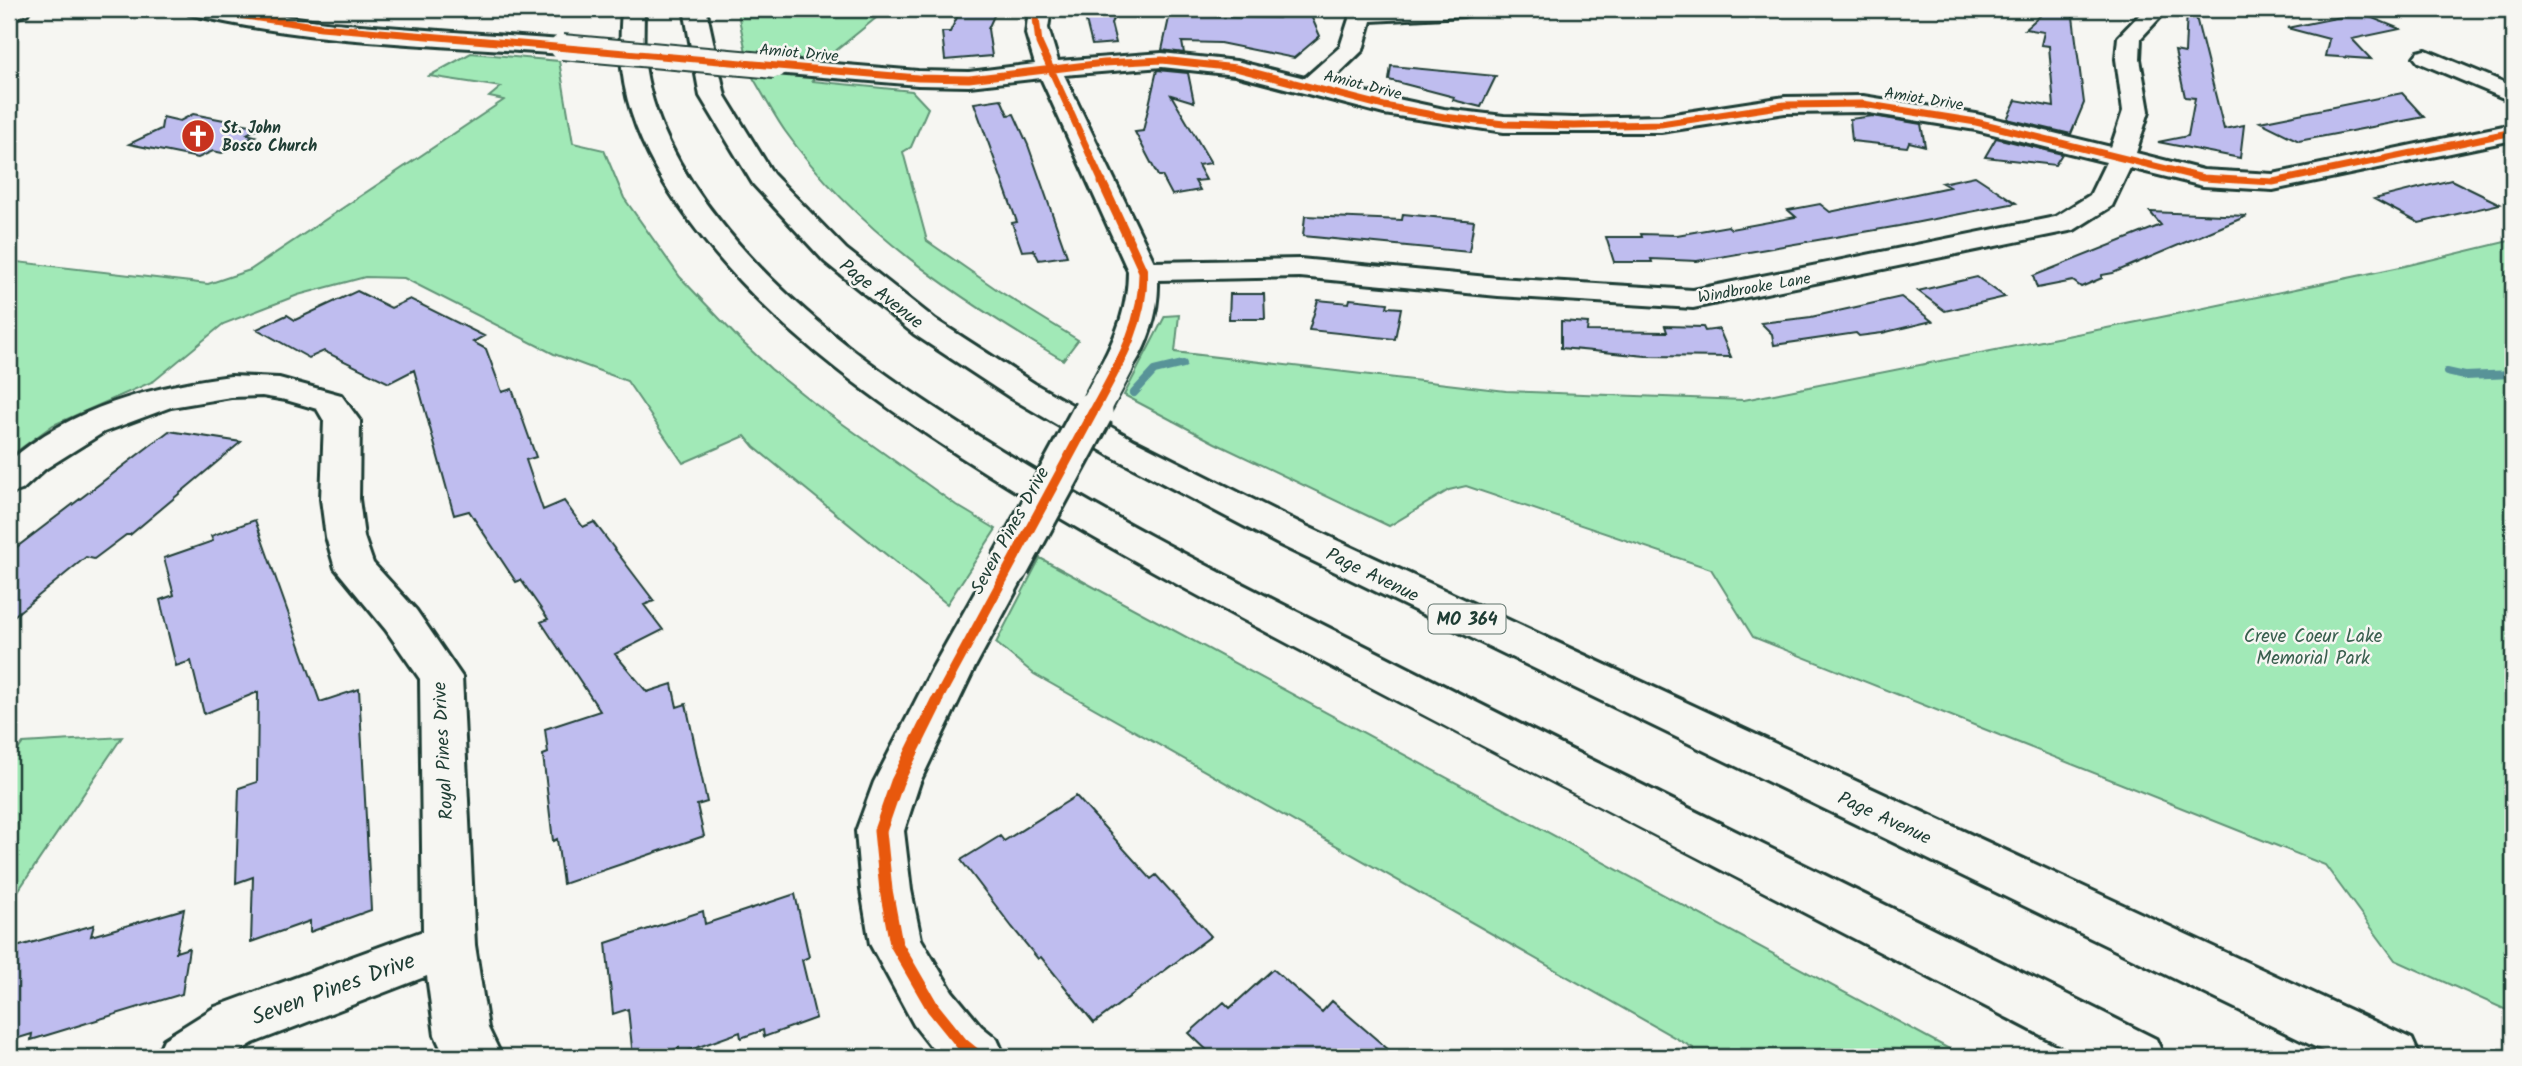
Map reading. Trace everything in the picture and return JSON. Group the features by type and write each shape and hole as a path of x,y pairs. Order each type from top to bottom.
{"main road":[{"path":"9,13 19,9"},
{"name":"Amiot Drive","path":"197,9 321,27 918,78 969,79 1151,61 1203,63 1384,106 1504,124 1661,124 1785,105 1863,104 1976,122 2203,178 2273,182 2513,132"},
{"path":"633,9 634,74 641,105 668,167 689,200 741,264 811,331 919,413 1073,510 1235,598 2137,1057"},
{"name":"Page Avenue","path":"695,9 697,45 716,103 751,162 778,196 830,250 873,287 985,368 1119,446 1292,535 2393,1057"},
{"name":"Seven Pines Drive","path":"961,1053 896,944 886,890 880,831 897,782 954,667 1118,365 1132,338 1144,302 1143,271 1049,71 1039,43 1036,18 1040,9"},
{"path":"1310,87 1351,50 1358,12 1462,9"},
{"name":"Windbrooke Lane","path":"1143,271 1300,268 1498,287 1693,299 2064,224 2102,200 2121,159 2136,111 2128,59 2130,37 2157,9"},
{"path":"2426,57 2513,95"},
{"name":"Royal Pines Drive","path":"9,482 57,443 106,419 164,399 218,387 263,386 329,401 342,421 340,499 345,537 355,568 401,620 441,677 449,945 462,1035 475,1057"},
{"name":"Seven Pines Drive","path":"183,1057 234,1025 449,945"}],"green space":[{"path":"737,9 887,9 833,53 812,81 912,91 928,108 911,147 903,152 927,241 999,291 1078,340 1063,360 986,313 912,260 844,200 813,167 785,131 752,76 776,77 746,52"},
{"path":"471,53 559,61 573,143 604,150 624,198 680,277 771,369 815,404 956,505 996,529 947,604 754,447 745,436 683,463 627,381 554,354 404,278 365,277 298,295 223,324 154,381 53,425 9,457 9,261 208,284 250,270 504,100 489,97 501,87 429,76"},
{"name":"Creve Coeur Lake Memorial Park","path":"2513,240 2513,1013 2395,960 2325,865 1753,637 1711,569 1466,486 1449,490 1389,526 1215,443 1124,395 1165,316 1179,315 1175,352 1506,391 1744,400 2152,319 2405,266"},
{"path":"1040,558 1964,1057 1696,1057 1693,1048 1034,674 996,643"},
{"path":"122,737 18,891 9,892 9,762 23,743"}],"building":[{"path":"961,9 997,9 988,29 992,56 945,60 942,32 950,32"},
{"path":"1083,9 1119,9 1111,23 1116,43 1092,45"},
{"path":"1171,9 1175,9 1177,16 1199,13 1219,17 1278,18 1274,9 1308,9 1320,36 1294,58 1220,43 1182,42 1184,53 1162,50"},
{"path":"2048,9 2072,9 2084,103 2071,134 2007,119 2016,100 2054,107 2049,46 2041,45 2044,32 2025,29"},
{"path":"2187,9 2194,9 2224,129 2244,125 2240,158 2158,142 2188,136 2195,98 2185,97 2175,51 2185,53"},
{"path":"2360,13 2400,29 2352,39 2371,59 2325,56 2329,39 2287,28"},
{"path":"1391,66 1496,76 1481,107 1389,80"},
{"path":"1157,70 1188,73 1194,102 1171,95 1211,163 1198,165 1206,180 1195,181 1200,190 1172,195 1162,176 1158,176 1135,132 1143,131"},
{"path":"2402,93 2424,117 2299,141 2260,122"},
{"path":"1001,99 1008,115 1014,114 1028,145 1067,256 1039,260 1034,250 1022,251 1012,223 1017,222 974,103"},
{"name":"St. John Bosco Church","path":"193,114 260,127 247,134 255,136 222,153 213,151 198,158 129,144 161,129 163,117 180,121"},
{"path":"1873,116 1921,124 1925,146 1909,142 1907,147 1852,141 1850,119"},
{"path":"1996,138 2062,154 2055,165 1985,157"},
{"path":"1975,176 2016,203 1697,261 1651,259 1652,262 1614,262 1606,237 1677,235 1728,226 1731,229 1796,217 1788,210 1820,204 1830,212 1949,187 1942,183"},
{"path":"2451,180 2500,204 2419,223 2374,199"},
{"path":"2150,212 2247,216 2113,273 2102,275 2102,278 2081,287 2073,281 2037,288 2033,276 2161,225"},
{"path":"1403,214 1474,221 1469,252 1303,236 1305,216 1402,220"},
{"path":"1977,277 2005,297 1945,311 1918,291"},
{"path":"357,291 391,308 410,299 484,336 473,342 486,349 502,392 512,389 536,457 526,460 543,510 564,501 583,527 594,522 654,601 644,605 663,630 615,654 647,692 672,684 677,707 686,704 707,802 697,805 704,836 563,884 557,839 553,841 543,755 548,753 545,729 600,711 541,622 548,619 521,580 516,582 469,511 454,515 414,370 389,383 324,351 309,358 257,329 287,315 295,320"},
{"path":"1230,294 1264,294 1265,319 1229,319"},
{"path":"1901,297 1932,321 1882,333 1859,336 1856,333 1774,345 1772,334 1761,323 1811,317"},
{"path":"1350,299 1388,303 1387,307 1401,308 1395,339 1309,330 1318,300 1349,303"},
{"path":"1561,321 1588,323 1587,331 1667,332 1665,326 1703,327 1705,331 1719,329 1731,357 1646,356 1561,348"},
{"path":"169,431 241,442 130,535 126,535 94,559 86,557 9,620 9,553"},
{"path":"255,520 320,702 359,689 371,910 310,932 310,921 251,942 253,877 236,883 239,788 257,782 258,692 204,714 191,661 176,666 160,600 174,595 164,558 213,541 211,536"},
{"path":"1076,796 1151,879 1156,875 1211,936 1094,1023 1041,957 1038,959 961,860 1000,836 1004,841"},
{"path":"795,894 809,957 802,960 816,1018 764,1037 763,1030 741,1038 740,1032 679,1054 679,1048 653,1057 633,1057 628,1009 613,1014 606,943 703,911 705,924"},
{"path":"184,909 176,952 189,948 182,994 31,1040 32,1034 9,1041 9,949 94,925 91,936"},
{"path":"1273,969 1322,1012 1332,1001 1397,1057 1214,1057 1189,1033 1224,1002 1230,1008"}],"waterway":[{"path":"1134,393 1154,371 1183,364"},
{"path":"2447,372 2465,376 2513,374"}],"cycle path":[{"path":"197,9 321,27 918,78 969,79 1104,63 1162,60 1203,63 1236,68 1384,106 1504,124 1661,124 1785,105 1863,104 1976,122 2203,178 2273,182 2513,132"},
{"path":"978,1057 962,1044 933,1008 896,944 886,890 880,831 897,782 954,667 1124,352 1138,320 1143,285 1143,271 1039,43 1036,18 1040,9"}],"place":[{"name":"St. John Bosco Church","path":"198,136"}]}
